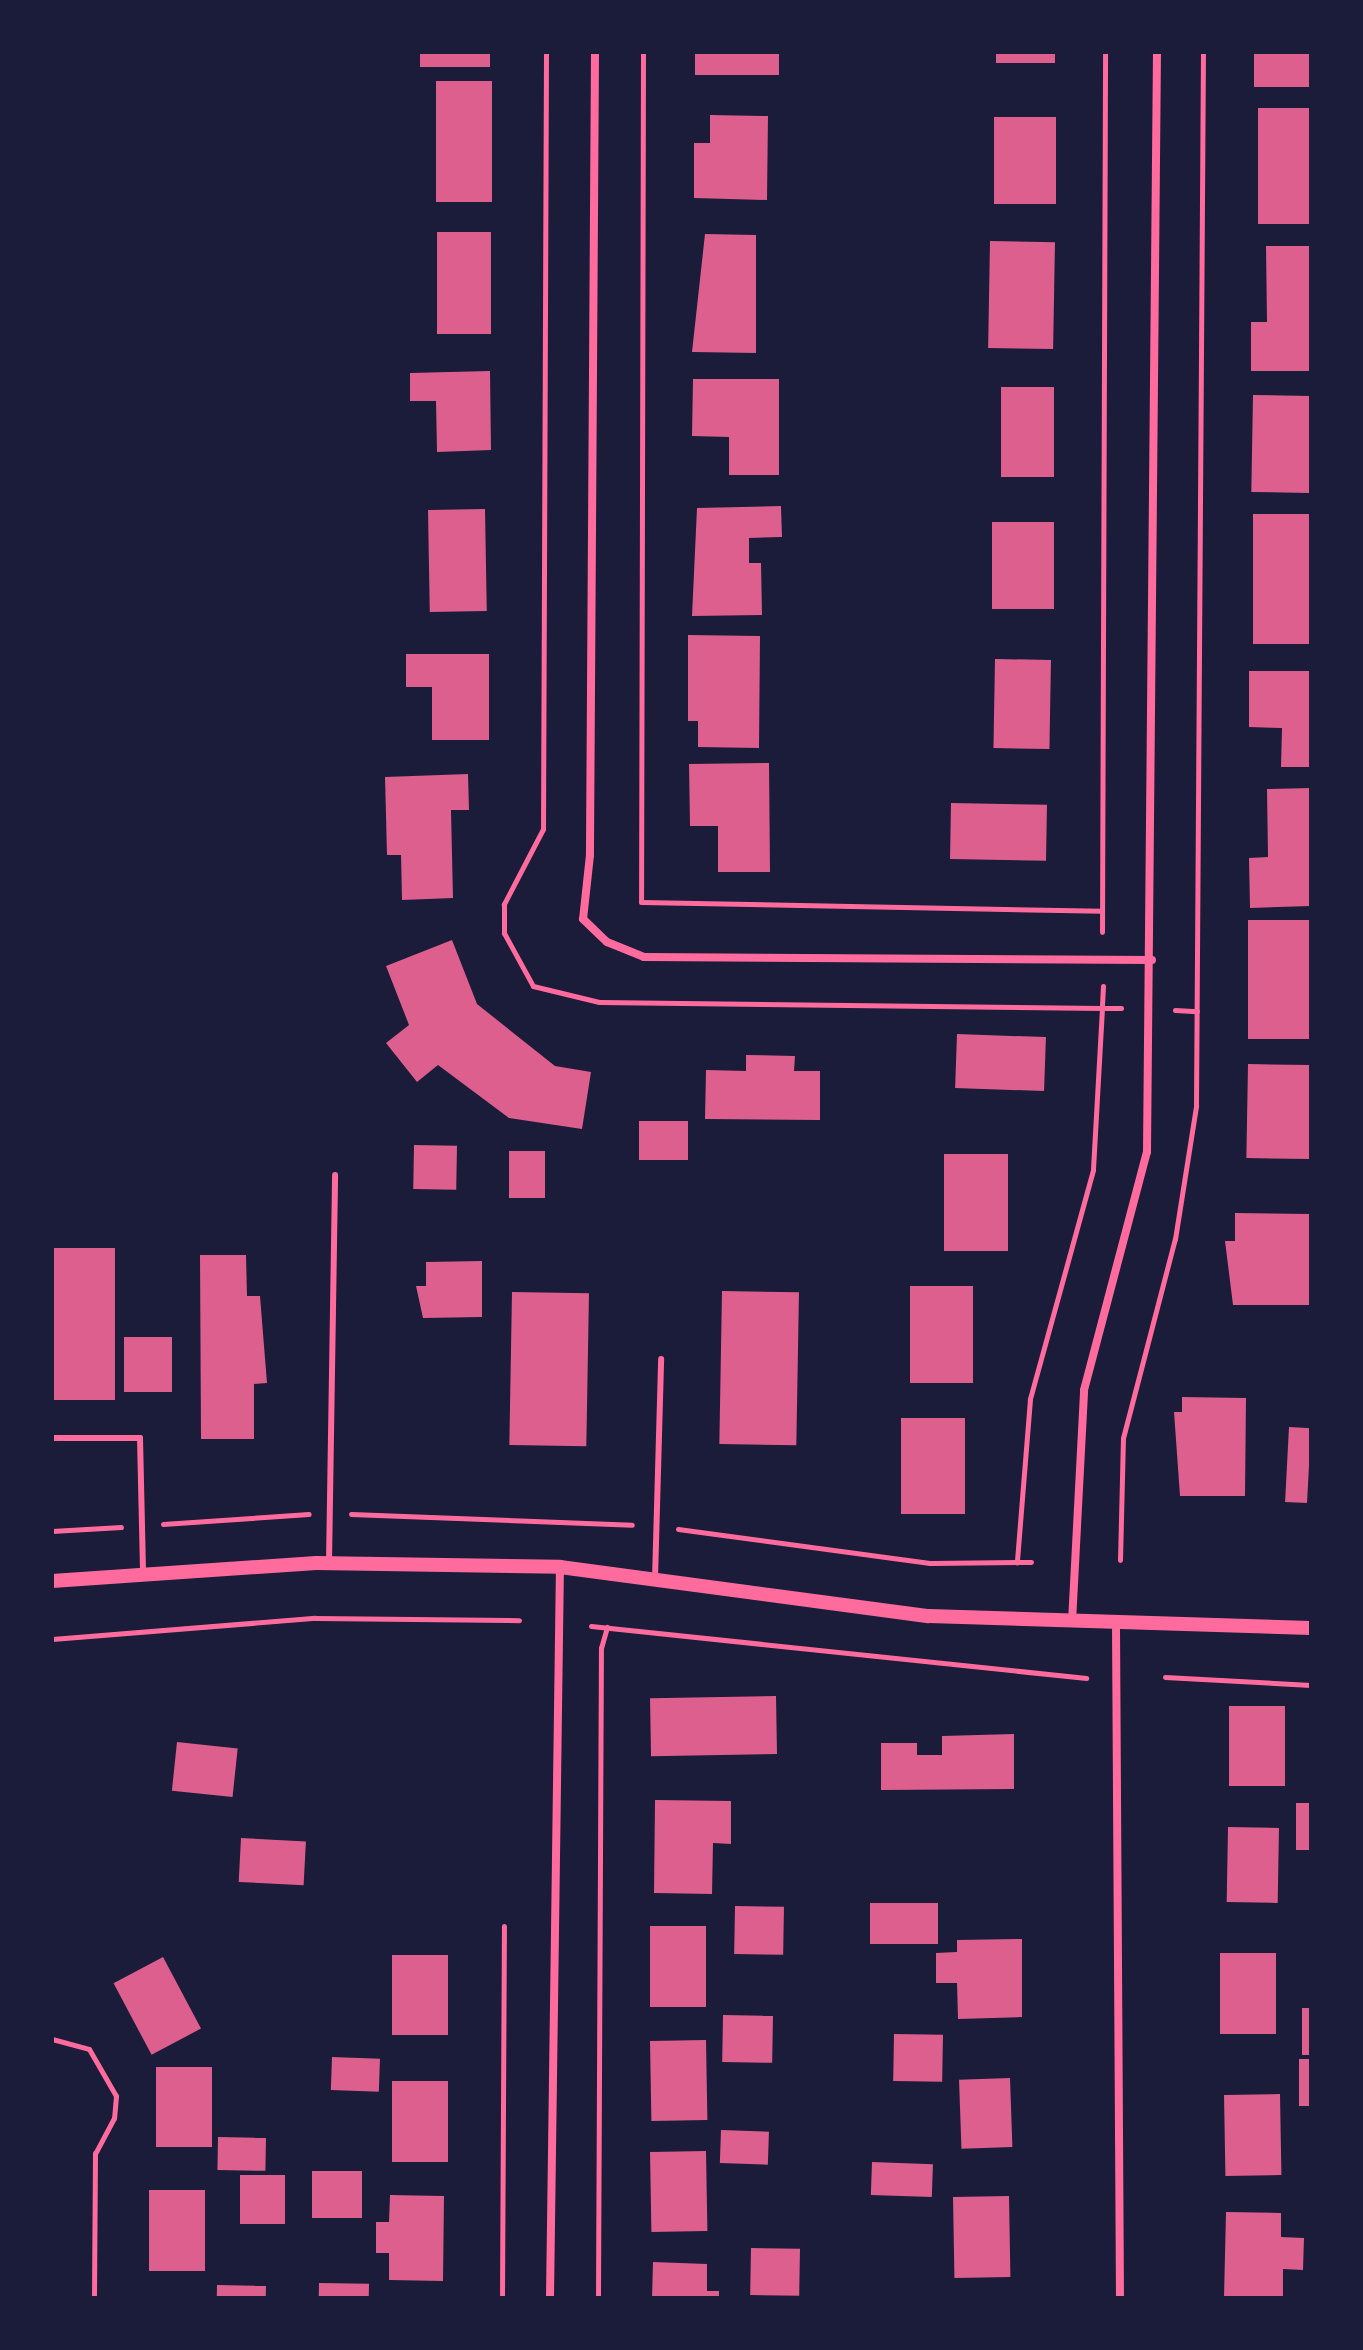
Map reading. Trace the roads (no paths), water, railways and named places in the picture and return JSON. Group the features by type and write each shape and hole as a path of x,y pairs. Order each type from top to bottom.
{"street":[{"path":"595,52 590,855 583,919 607,942 644,957 1152,960"},
{"path":"1072,1624 1084,1390 1147,1152 1152,960 1157,52"},
{"path":"52,1581 329,1563 560,1567 929,1616 1116,1626 1311,1628"},
{"path":"550,2298 560,1567"},
{"path":"1116,1626 1120,2298"}],"lane":[{"path":"329,1563 335,1175"},
{"path":"655,1579 659,1527 661,1359"},
{"path":"52,1438 140,1438 143,1575"}]}
